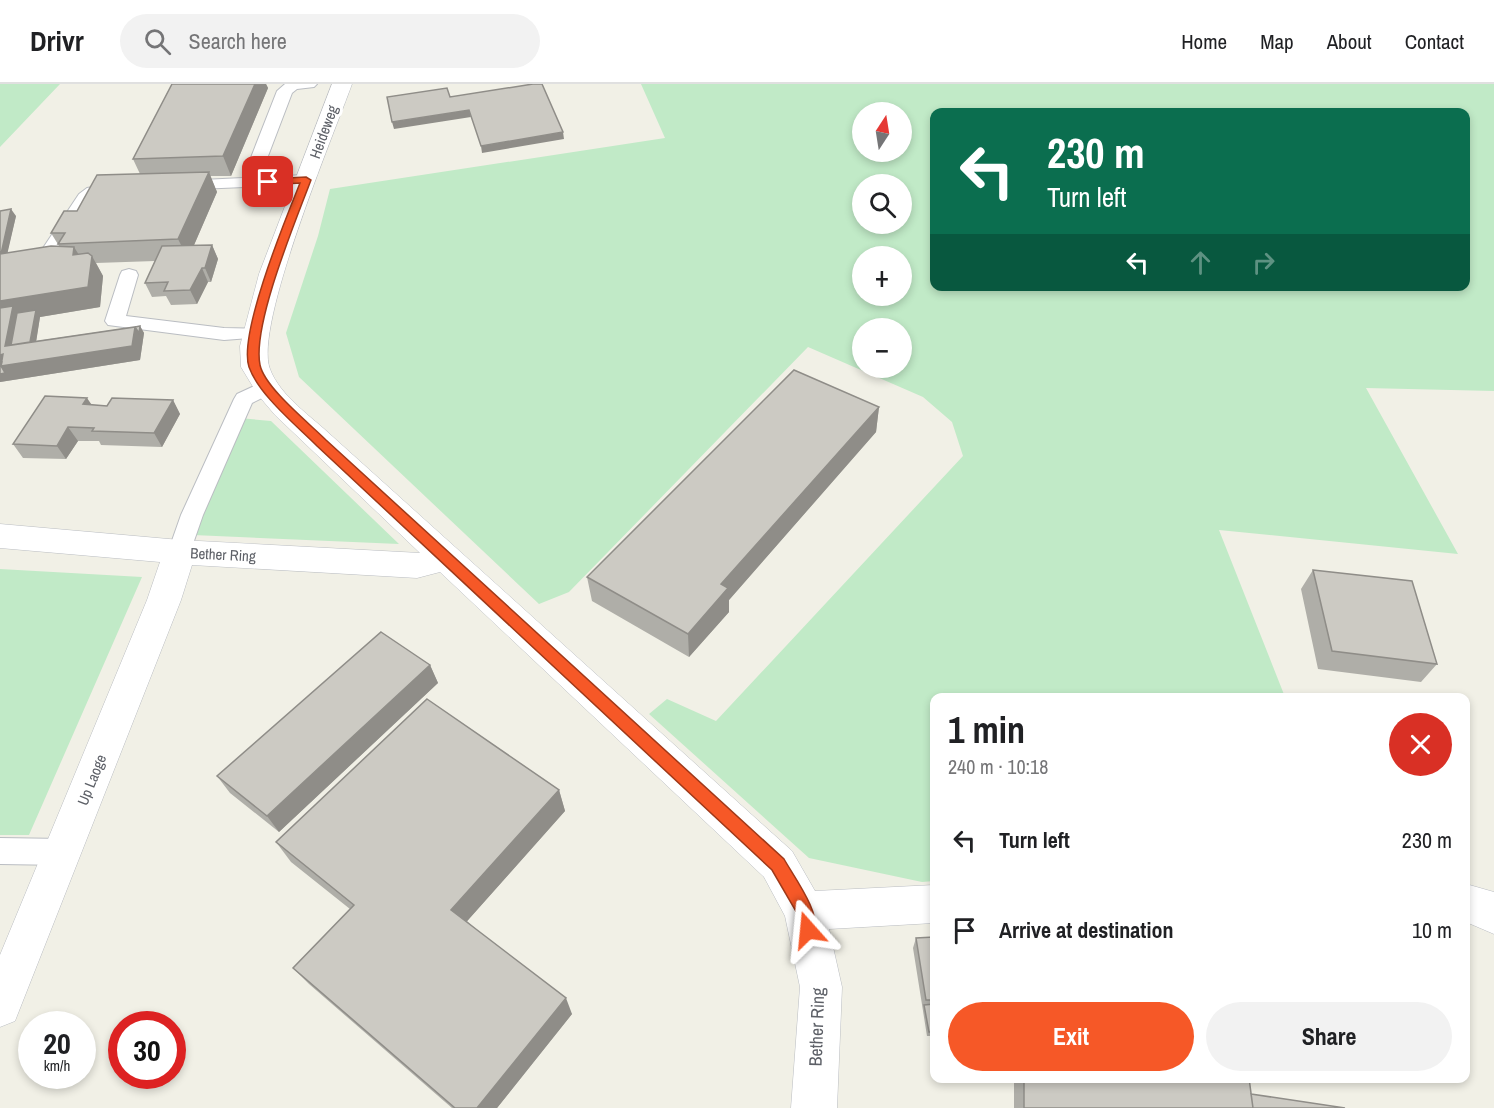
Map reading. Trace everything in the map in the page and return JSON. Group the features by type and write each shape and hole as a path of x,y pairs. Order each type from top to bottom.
{"street":[{"name":"Heideweg","path":"342,84 283,240 254,333 254,366 267,387 322,443 778,864 804,911"},
{"name":"Bether Ring","path":"0,536 180,552 417,566 446,558"},
{"name":"Up Laoge","path":"0,1006 164,600 180,552"},
{"path":"804,911 930,904"},
{"path":"1470,904 1483,907 1494,914"},
{"name":"Bether Ring","path":"804,911 821,987 814,1108"}],"lane":[{"path":"249,183 285,91 293,85 309,84"},
{"path":"169,186 306,180"},
{"path":"52,248 85,198 101,189 123,188"},
{"path":"129,274 115,321 224,334 254,333"},
{"path":"180,552 192,514 244,399 267,387"},
{"path":"0,851 63,852"}],"green space":[{"path":"0,84 60,84 0,147"},
{"path":"641,84 1494,84 1494,391 1366,388 1458,554 1219,530 1283,693 930,693 930,881 922,882 809,858 649,714 667,699 716,721 963,456 952,422 923,397 879,378 912,378 912,318 852,318 852,366 808,347 569,592 539,604 299,377 286,333 318,236 330,189 665,138"},
{"path":"239,418 271,421 399,544 193,535"},
{"path":"0,569 142,577 29,835 0,835"}],"building":[{"path":"172,84 255,84 223,156 133,159"},
{"path":"542,84 563,132 481,146 469,110 392,122 387,97 447,88 450,97"},
{"path":"209,172 178,239 58,244 65,233 51,233 64,211 77,211 97,175"},
{"path":"11,209 1,254 0,254 0,211"},
{"path":"212,245 205,268 202,268 190,290 164,291 168,282 145,283 162,246"},
{"path":"51,246 74,247 73,255 88,253 92,256 88,287 0,301 0,254"},
{"path":"13,306 5,346 135,327 132,346 1,366 3,354 0,355 0,308"},
{"path":"36,310 30,342 11,345 17,313"},
{"path":"0,362 2,362 1,366 5,373 0,374"},
{"path":"794,370 879,407 721,584 728,588 688,634 587,577"},
{"path":"45,396 87,398 83,404 107,406 112,398 173,400 154,433 92,431 94,428 68,427 57,446 13,444"},
{"path":"1313,570 1412,581 1437,664 1332,651"},
{"path":"381,632 430,665 267,816 217,776"},
{"path":"427,699 559,790 451,910 566,998 477,1108 455,1108 293,968 354,905 276,842"},
{"path":"930,937 930,1000 926,1000 916,938"},
{"path":"930,1004 930,1032 929,1032 924,1005"},
{"path":"1024,1083 1250,1083 1253,1108 1024,1108"},
{"path":"1251,1094 1345,1108 1253,1108"}],"route":[{"path":"268,182 306,180 283,240 254,333 254,366 267,387 322,443 778,864 804,911 808,930"}]}
